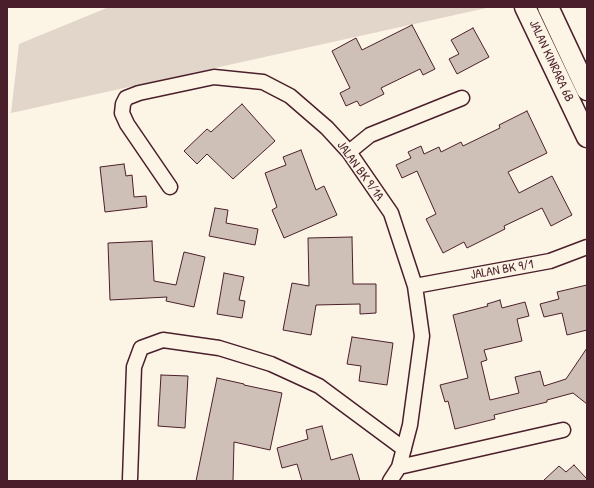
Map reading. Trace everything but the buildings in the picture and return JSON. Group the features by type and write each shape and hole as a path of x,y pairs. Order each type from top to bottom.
{"street":[{"name":"JALAN KINRARA 6B","path":"525,7 587,137"},
{"name":"JALAN KINRARA 6B","path":"548,7 587,90"},
{"name":"JALAN BK 9/1A","path":"170,187 126,124 122,113 123,104 126,98 139,93 214,77 263,82 290,96 327,128 350,152 391,213 415,286 422,336 410,425 399,467 390,481"},
{"path":"350,152 370,135 462,98"},
{"name":"JALAN BK 9/1","path":"415,286 550,261 587,247"},
{"path":"130,479 134,367 141,348 163,340 219,348 271,364 319,386 404,449"},
{"path":"399,467 563,430"}],"shaded area":[{"path":"109,7 491,7 11,113 19,44"}]}
